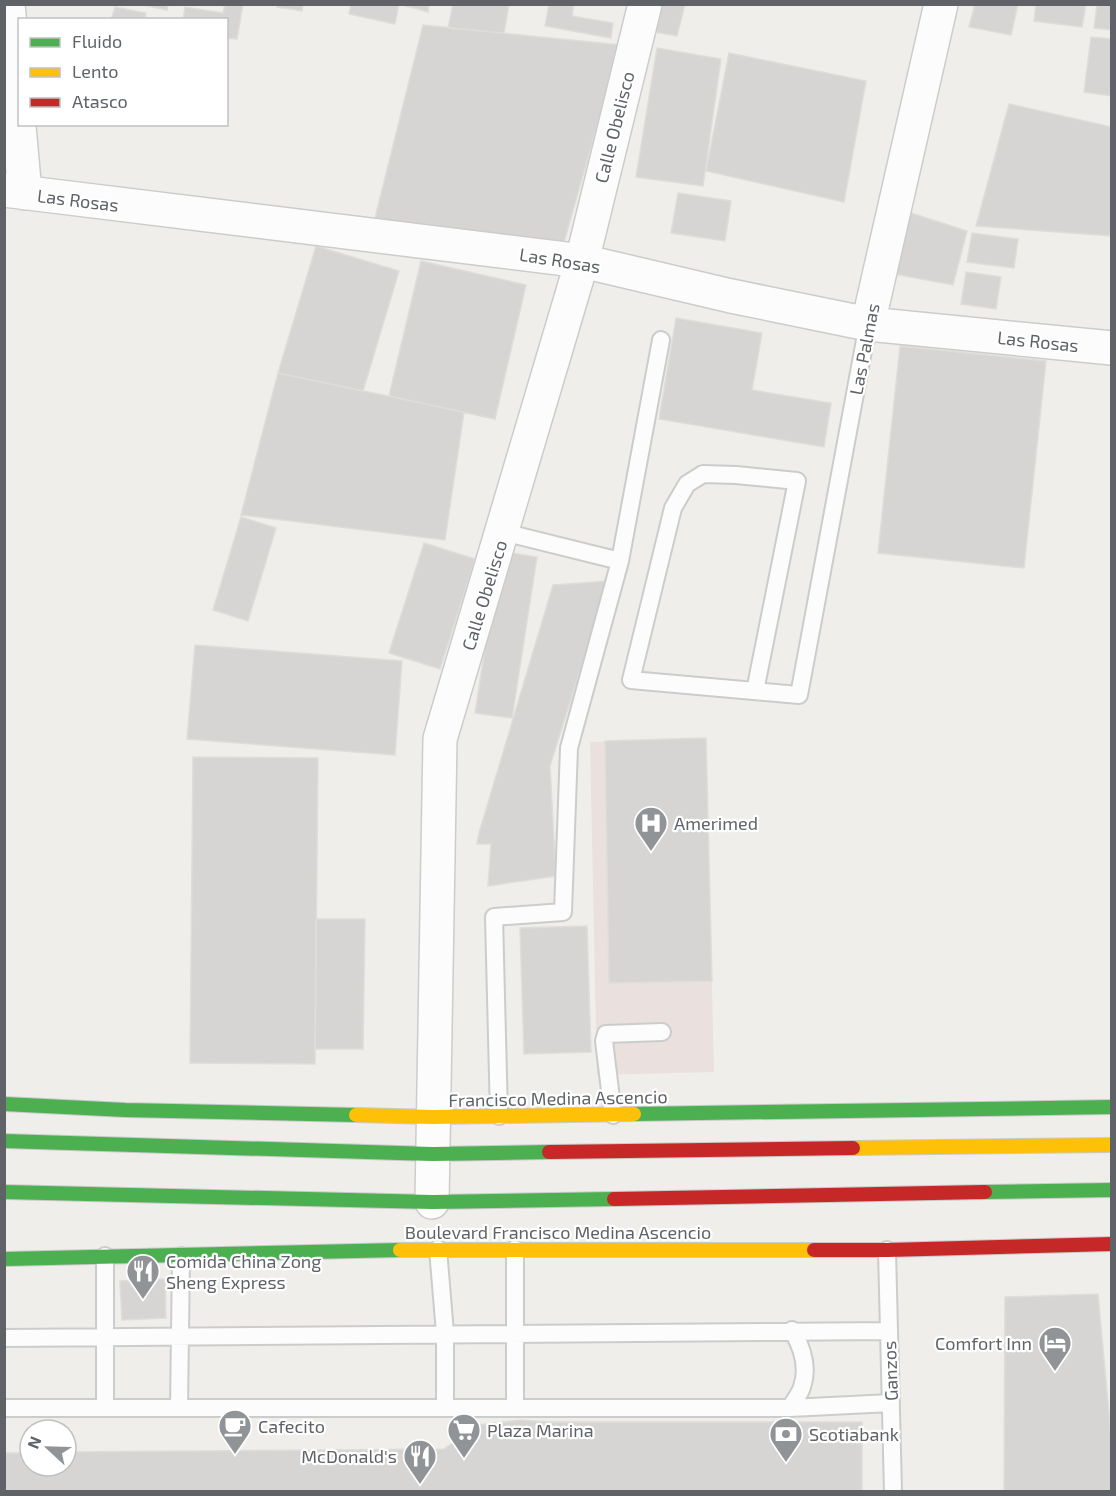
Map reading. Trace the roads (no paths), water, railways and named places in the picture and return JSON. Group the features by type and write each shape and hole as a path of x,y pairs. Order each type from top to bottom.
{"main road":[{"name":"Francisco Medina Ascencio","path":"4,1104 125,1110 433,1117 1112,1107"},
{"path":"4,1141 432,1154 1112,1145"},
{"path":"4,1192 432,1202 1112,1190"},
{"name":"Boulevard Francisco Medina Ascencio","path":"4,1259 438,1250 888,1250 1112,1244"}],"street":[{"path":"9,4 15,192"},
{"name":"Calle Obelisco","path":"432,1202 440,739 582,261 645,4"},
{"name":"Las Palmas","path":"868,324 941,4"},
{"name":"Las Rosas","path":"15,192 582,261 731,296 868,324 1112,348"}],"lane":[{"name":"Las Palmas","path":"755,691 799,695 868,324"},
{"path":"499,1116 494,917 563,912 569,748 620,561 661,340"},
{"path":"703,474 797,481 755,691 632,680 673,508 687,484 703,474"},
{"path":"503,532 620,561"},
{"path":"613,1115 604,1041 606,1034 662,1032"},
{"path":"515,1249 515,1407"},
{"path":"438,1250 445,1333 445,1407"},
{"name":"Ganzos","path":"888,1250 893,1491"},
{"path":"105,1256 105,1408"},
{"path":"179,1408 181,1256"},
{"path":"790,1408 802,1386 805,1367 802,1349 792,1330"},
{"path":"4,1338 889,1331"},
{"path":"4,1408 790,1408 891,1403"}],"place":[{"name":"Amerimed","path":"651,852"},
{"name":"Comida China Zong Sheng Express","path":"143,1300"},
{"name":"Comfort Inn","path":"1055,1372"},
{"name":"Cafecito","path":"235,1455"},
{"name":"Plaza Marina","path":"464,1459"},
{"name":"Scotiabank","path":"786,1463"},
{"name":"McDonald's","path":"420,1485"}]}
